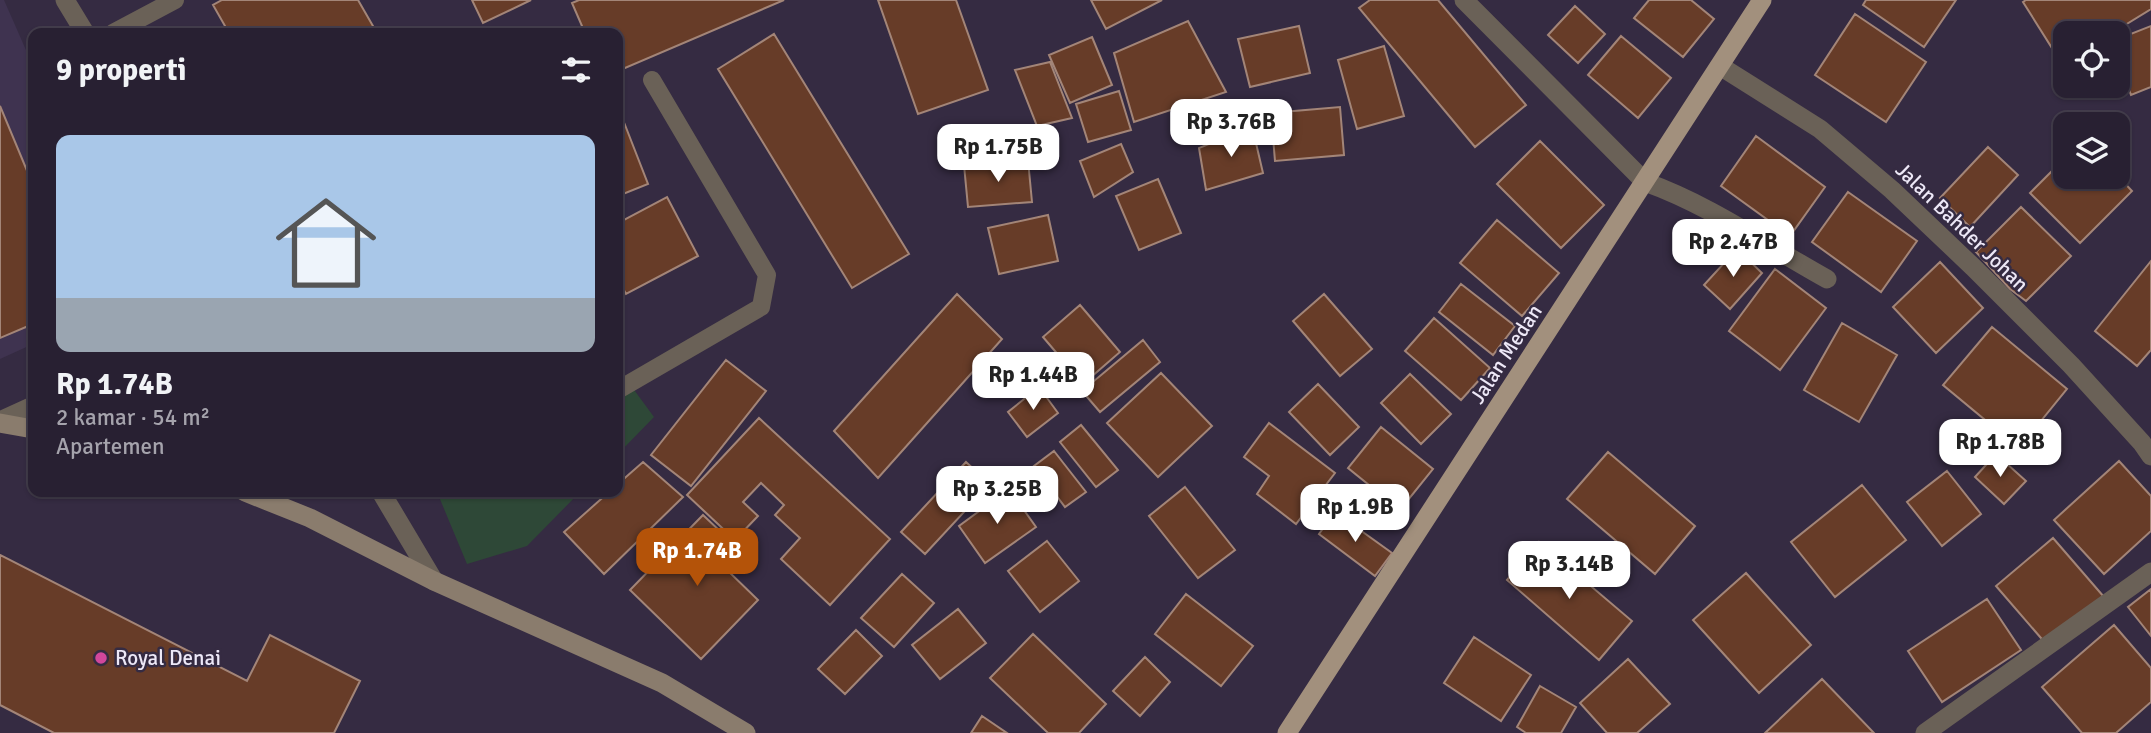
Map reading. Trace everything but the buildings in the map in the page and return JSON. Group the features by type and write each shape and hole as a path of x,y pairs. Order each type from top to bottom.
{"main road":[{"name":"Jalan Medan","path":"1287,733 1762,0"},
{"path":"0,422 28,428"},
{"path":"258,497 310,518 434,581 662,683 746,733"}],"street":[{"path":"65,0 82,28"},
{"path":"1464,0 1645,182 1672,191 1703,207 1827,279"},
{"name":"Jalan Bahder Johan","path":"1720,66 1820,129 1892,190 2051,345 2148,446"},
{"path":"0,422 28,408"},
{"path":"384,497 434,581"},
{"path":"1925,733 2151,572"}],"lane":[{"path":"122,28 175,0"},
{"path":"623,387 761,307 767,275 652,80"}],"shaded area":[{"path":"0,0 4,0 28,55 28,346 0,359"}],"green space":[{"path":"623,375 654,417 623,449"},
{"path":"439,497 575,497 527,546 467,564"}],"place":[{"name":"Royal Denai","path":"101,658"}]}
